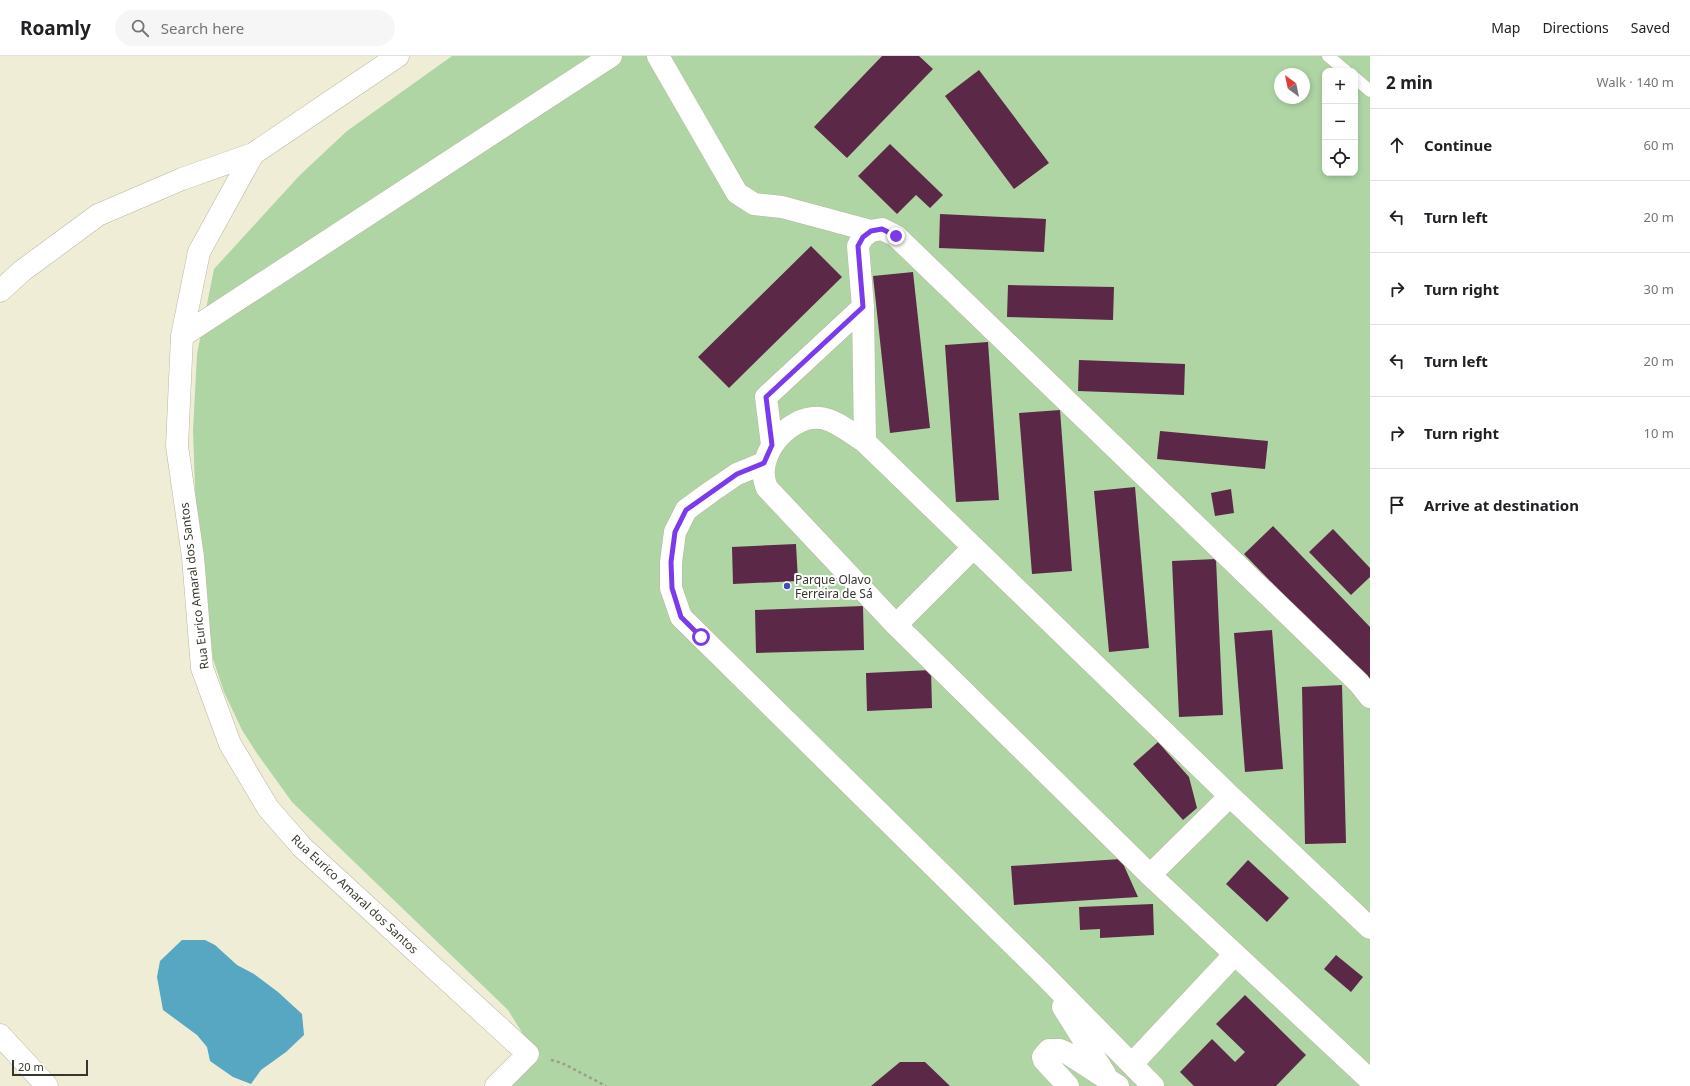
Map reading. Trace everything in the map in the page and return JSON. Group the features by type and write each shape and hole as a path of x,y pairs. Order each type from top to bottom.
{"street":[{"path":"0,291 22,271 98,215 182,179 252,154 398,56"},
{"path":"182,336 611,56"},
{"path":"658,56 737,193 754,204 782,207 871,231 882,229 896,236 1359,683 1370,697"},
{"name":"Rua Eurico Amaral dos Santos","path":"252,154 199,252 182,336 177,446 193,557 202,668 230,744 268,808 302,847 528,1054"},
{"path":"865,442 863,307 858,246 863,237 871,231"},
{"path":"863,307 766,397 768,454 763,480 767,488 896,625 1150,875 1370,1080"},
{"path":"1153,1086 1042,974 681,617 672,588 671,562 675,532 686,510 768,454 785,430 802,421 811,418 820,418 829,420 865,442 1230,796 1370,928"},
{"path":"896,625 973,548"},
{"path":"1150,875 1230,796"},
{"path":"1132,1064 1235,954"},
{"path":"1042,974 1113,1083"},
{"path":"0,1035 47,1086"},
{"path":"1068,1086 1044,1060 1043,1057 1049,1050 1060,1050 1067,1053 1113,1083"},
{"path":"496,1086 528,1054"}],"lane":[{"path":"1328,56 1342,68"},
{"path":"1358,81 1370,91"}],"path":[{"path":"528,1054 562,1063 606,1086"}],"green space":[{"name":"Parque Olavo Ferreira de Sá","path":"452,56 1370,56 1370,1086 497,1086 536,1055 508,1010 292,802 242,730 224,692 213,659 196,514 193,431 197,354 214,269 300,175 347,131"}],"water":[{"path":"182,940 205,940 215,945 237,965 254,974 278,992 302,1014 304,1035 286,1052 261,1070 251,1084 233,1077 210,1061 207,1047 197,1035 163,1010 157,977 160,961"}],"building":[{"path":"882,56 919,56 933,69 847,158 814,127"},
{"path":"979,70 1049,163 1014,189 945,96"},
{"path":"890,144 943,195 930,208 916,195 897,214 858,176"},
{"path":"940,214 1046,219 1044,252 939,248"},
{"path":"811,246 842,277 729,388 698,357"},
{"path":"913,272 930,428 890,433 873,276"},
{"path":"1008,285 1114,287 1113,320 1007,317"},
{"path":"988,342 999,500 956,502 945,345"},
{"path":"1079,360 1185,364 1184,395 1078,391"},
{"path":"1060,410 1072,571 1032,574 1019,413"},
{"path":"1160,431 1268,441 1265,469 1157,459"},
{"path":"1135,487 1149,648 1109,652 1094,491"},
{"path":"1231,489 1234,513 1215,516 1211,493"},
{"path":"1273,526 1370,627 1370,684 1244,554"},
{"path":"1333,529 1370,568 1370,577 1351,595 1309,552"},
{"path":"796,544 798,581 733,584 732,547"},
{"path":"1216,559 1223,715 1179,717 1172,561"},
{"path":"863,606 864,650 756,653 755,610"},
{"path":"1272,630 1283,769 1245,772 1234,633"},
{"path":"931,670 932,708 867,711 866,673"},
{"path":"1342,685 1346,843 1305,844 1302,687"},
{"path":"1158,742 1189,777 1197,808 1183,820 1133,764"},
{"path":"1121,859 1138,897 1014,905 1011,866"},
{"path":"1248,860 1289,898 1267,922 1226,884"},
{"path":"1153,904 1154,935 1100,938 1100,929 1080,930 1079,907"},
{"path":"1336,955 1363,977 1351,992 1324,969"},
{"path":"1245,995 1306,1055 1276,1086 1194,1086 1180,1072 1212,1039 1235,1062 1245,1052 1216,1024"},
{"path":"900,1062 925,1062 950,1086 871,1086"}],"place":[{"name":"Parque Olavo Ferreira de Sá","path":"787,586"}],"route":[{"path":"701,637 681,617 672,588 671,562 675,532 686,510 737,474 764,463 772,445 766,397 863,307 858,246 863,237 871,231 882,229 896,236"}]}
